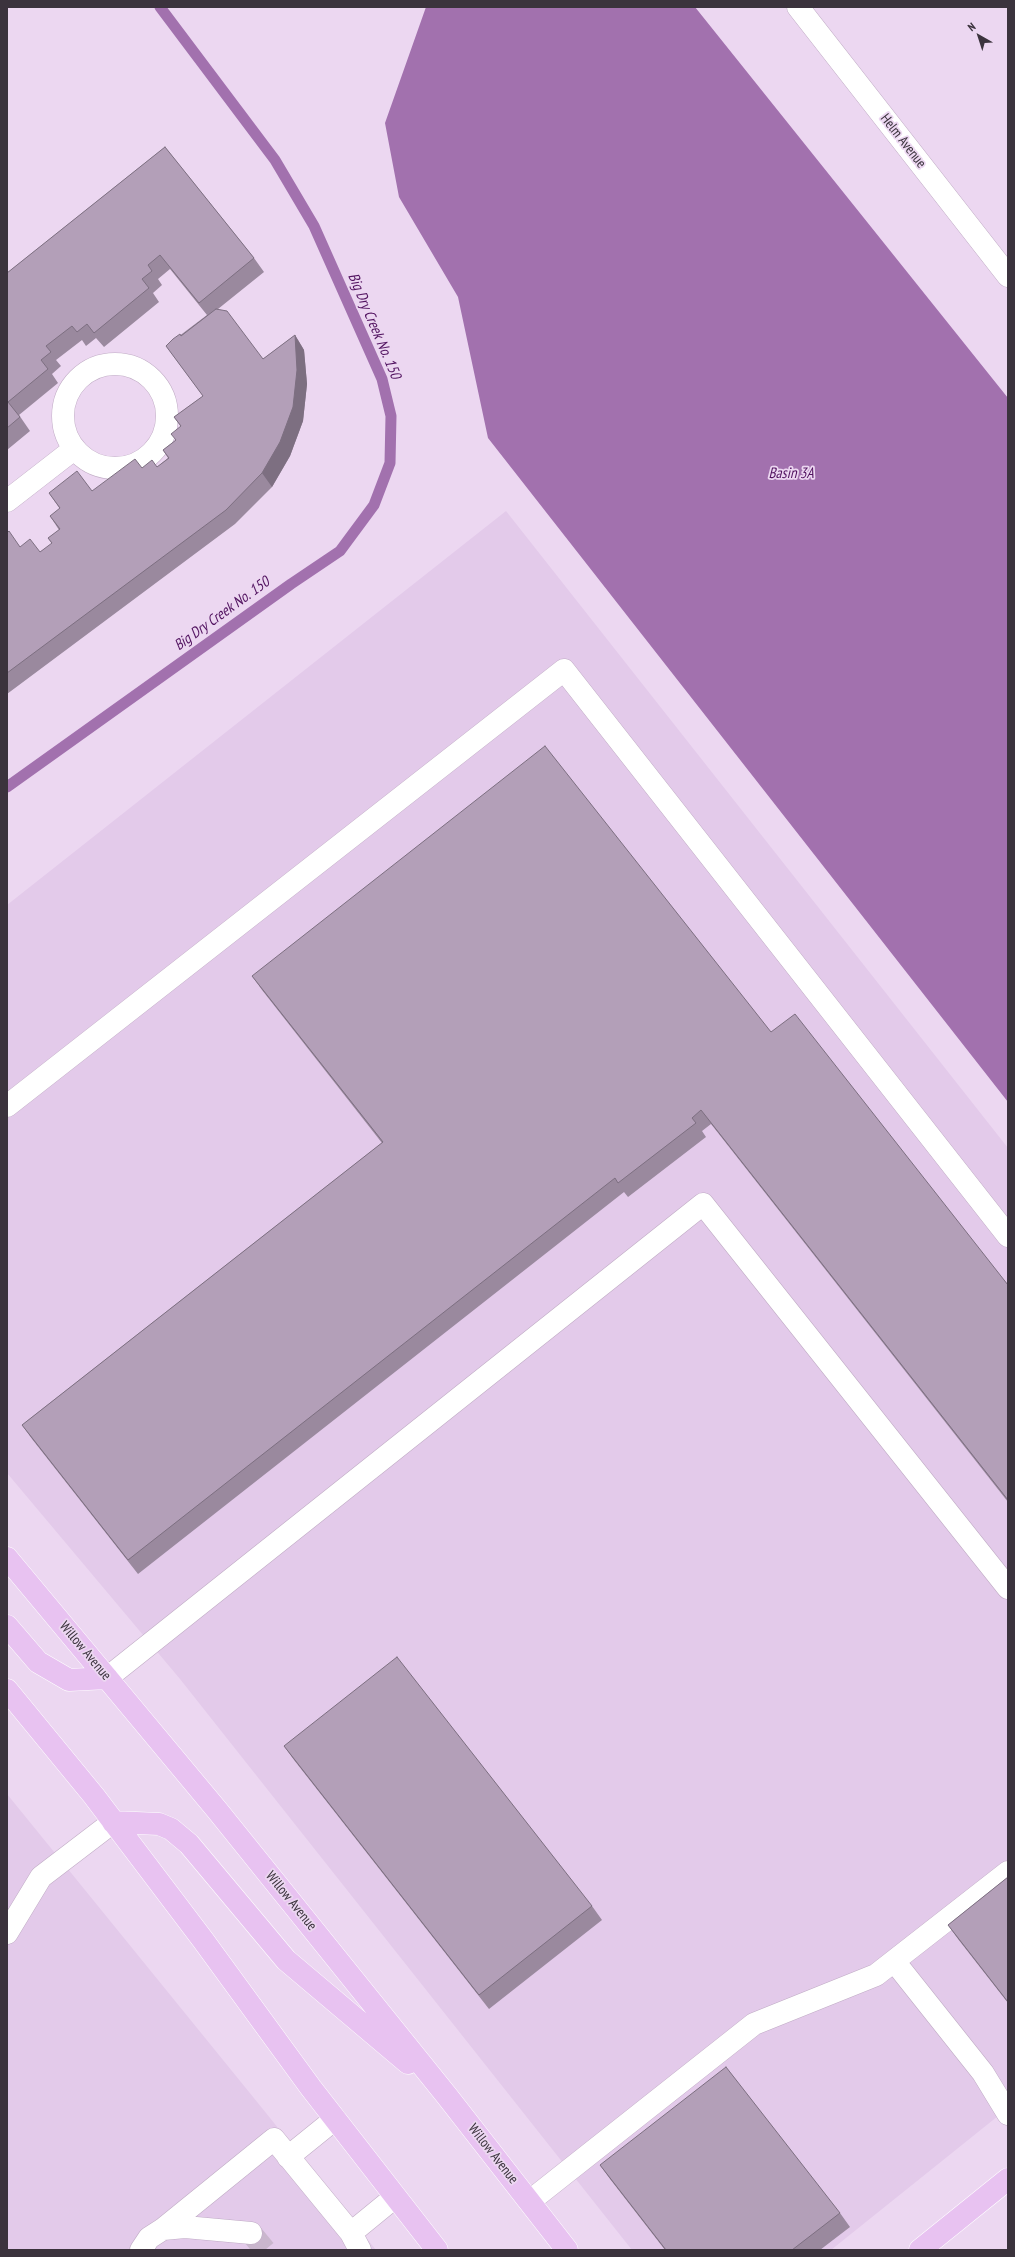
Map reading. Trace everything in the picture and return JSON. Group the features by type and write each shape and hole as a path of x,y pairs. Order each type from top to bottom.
{"main road":[{"name":"Willow Avenue","path":"7,1558 217,1810 447,2096 567,2250"},
{"path":"7,1626 38,1662 69,1680 107,1678"},
{"path":"7,1690 94,1796 155,1875 335,2119 437,2250"},
{"path":"113,1822 159,1824 171,1829 190,1844 286,1960 447,2096"},
{"path":"920,2250 1008,2179"}],"street":[{"name":"Helm Avenue","path":"798,7 1008,276"},
{"path":"117,364 135,368 150,376 162,391 167,408 166,426 160,443 148,457 133,465 118,468 101,466 86,459 74,448 66,434 63,418 65,402 72,387 83,375 99,366 117,364"},
{"path":"7,501 74,448"},
{"path":"7,1106 564,670 1008,1236"},
{"path":"107,1678 703,1204 1008,1588"},
{"path":"7,1933 41,1877 113,1822"},
{"path":"530,2201 754,2024 876,1975 1008,1872"},
{"path":"894,1961 983,2073 1008,2114"},
{"path":"288,2157 335,2119"},
{"path":"142,2250 149,2238 163,2229 274,2139 356,2241 395,2197"},
{"path":"163,2229 184,2227 251,2233"}],"shaded area":[{"path":"506,511 1008,1148 1008,2108 831,2250 632,2250 180,1679 7,1473 7,905"},
{"path":"7,1794 262,2108 376,2250 7,2250"}],"water":[{"name":"Basin 3A","path":"426,7 695,7 1008,398 1008,1102 488,438 458,297 399,197 385,123"}],"building":[{"path":"165,147 254,258 199,303 160,255 148,265 152,271 142,279 149,288 94,333 87,324 77,332 72,326 46,346 51,352 41,360 48,369 8,402 20,417 7,428 7,273"},
{"path":"216,309 227,311 263,359 295,335 297,370 293,407 280,442 262,473 226,510 7,673 7,533 9,531 20,547 30,539 40,552 52,543 48,538 60,529 50,516 60,508 49,493 77,471 92,491 135,459 142,468 152,460 157,467 169,458 163,450 176,440 171,434 181,426 174,417 203,396 166,346 173,339 180,334 181,336"},
{"path":"545,746 771,1032 795,1014 1008,1285 1008,1500 701,1110 692,1118 696,1123 618,1183 615,1178 128,1560 22,1425 383,1142 252,976"},
{"path":"397,1657 592,1906 479,1995 284,1746"},
{"path":"1008,1877 1008,2002 948,1925"},
{"path":"726,2067 840,2213 792,2250 666,2250 600,2165"}],"waterway":[{"name":"Big Dry Creek No. 150","path":"7,787 291,584 340,551 374,505 390,463 391,416 382,379 314,226 275,160 160,7"}],"tunnel":[{"path":"251,2233 265,2250"}]}
